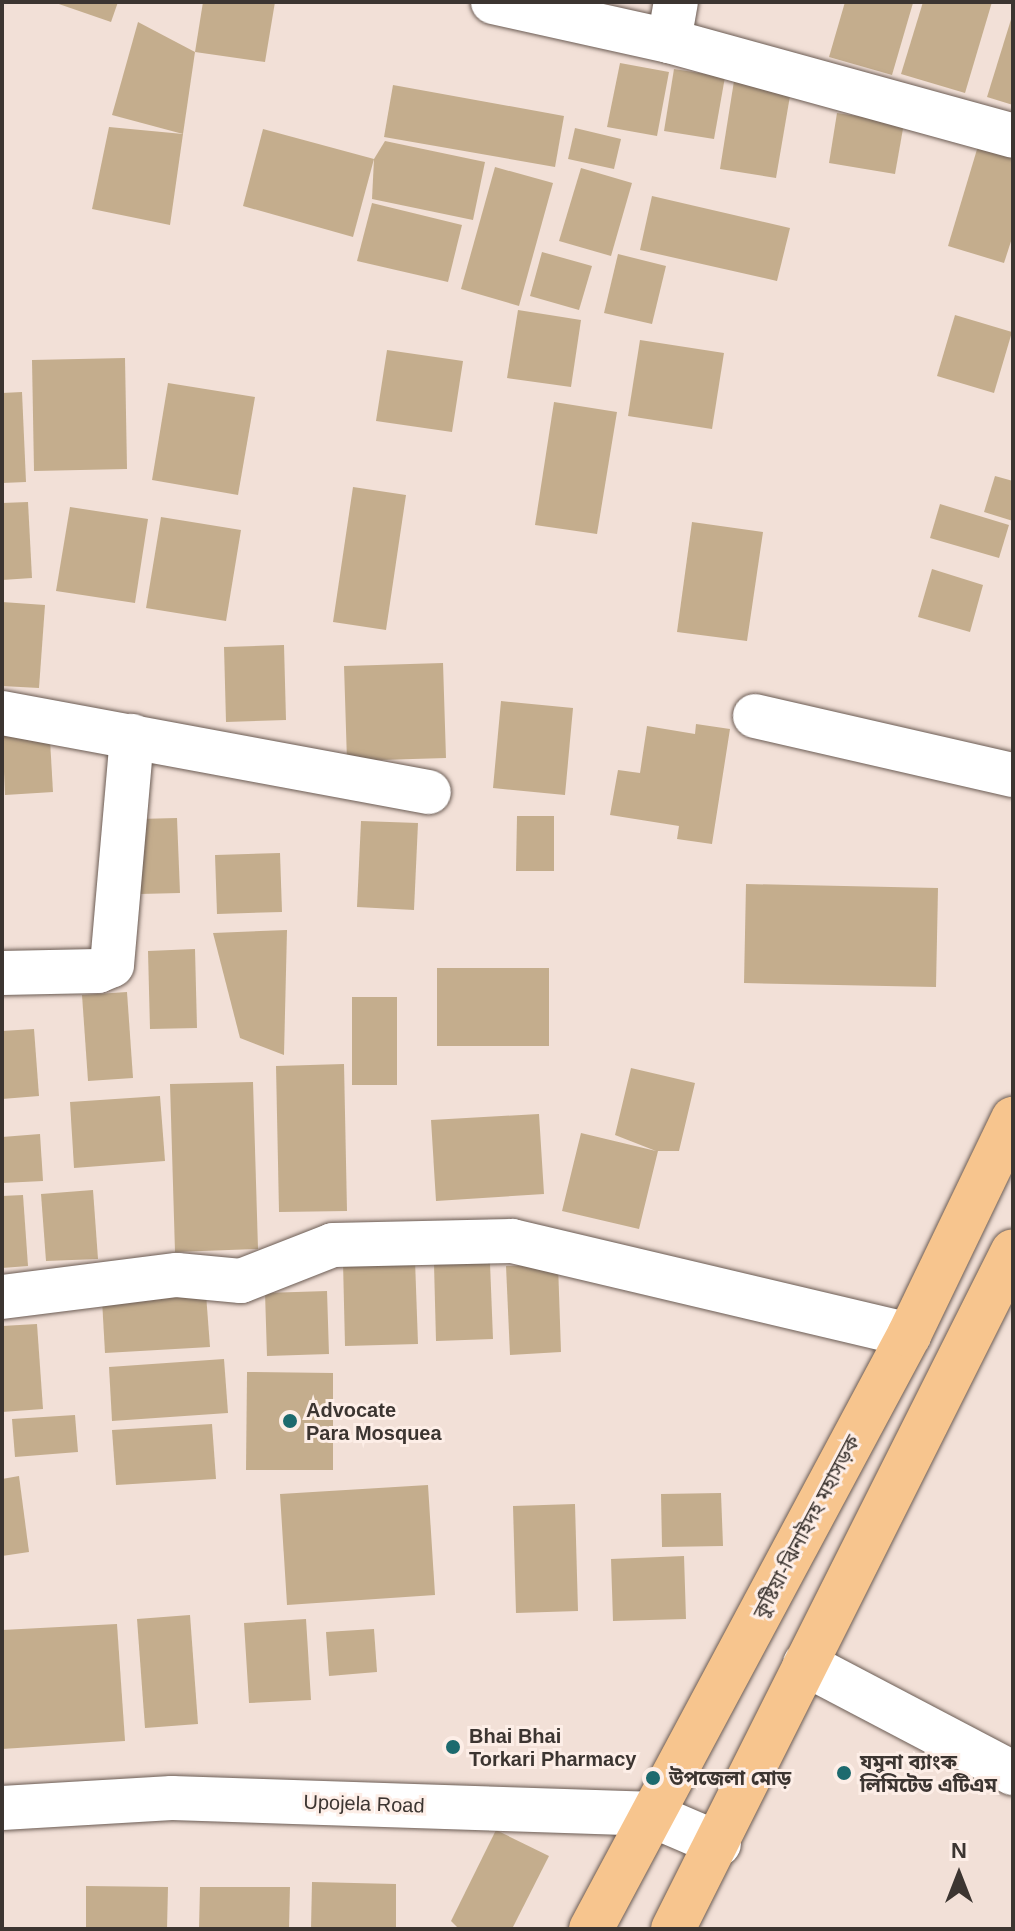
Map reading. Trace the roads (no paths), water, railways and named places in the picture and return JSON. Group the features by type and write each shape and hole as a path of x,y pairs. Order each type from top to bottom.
{"highway":[{"name":"কুষ্টিয়া-ঝিনাইদহ মহাসড়ক","path":"591,1929 649,1814 909,1335 1013,1119"},
{"path":"673,1929 719,1844 805,1664 1013,1251"}],"street":[{"path":"493,2 673,22 1013,136"},
{"path":"2,713 429,792"},
{"path":"755,716 1013,775"},
{"path":"2,973 98,971 112,965 132,736"},
{"path":"2,1297 177,1275 241,1281 333,1245 401,1239 512,1241 909,1335"},
{"path":"805,1664 1013,1773"},
{"name":"Upojela Road","path":"2,1808 172,1798 649,1814 719,1844"}],"place":[{"name":"Advocate Para Mosquea","path":"290,1421"},
{"name":"Bhai Bhai Torkari Pharmacy","path":"453,1747"},
{"name":"যমুনা ব্যাংক লিমিটেড এটিএম","path":"844,1773"},
{"name":"উপজেলা মোড়","path":"653,1778"}]}
